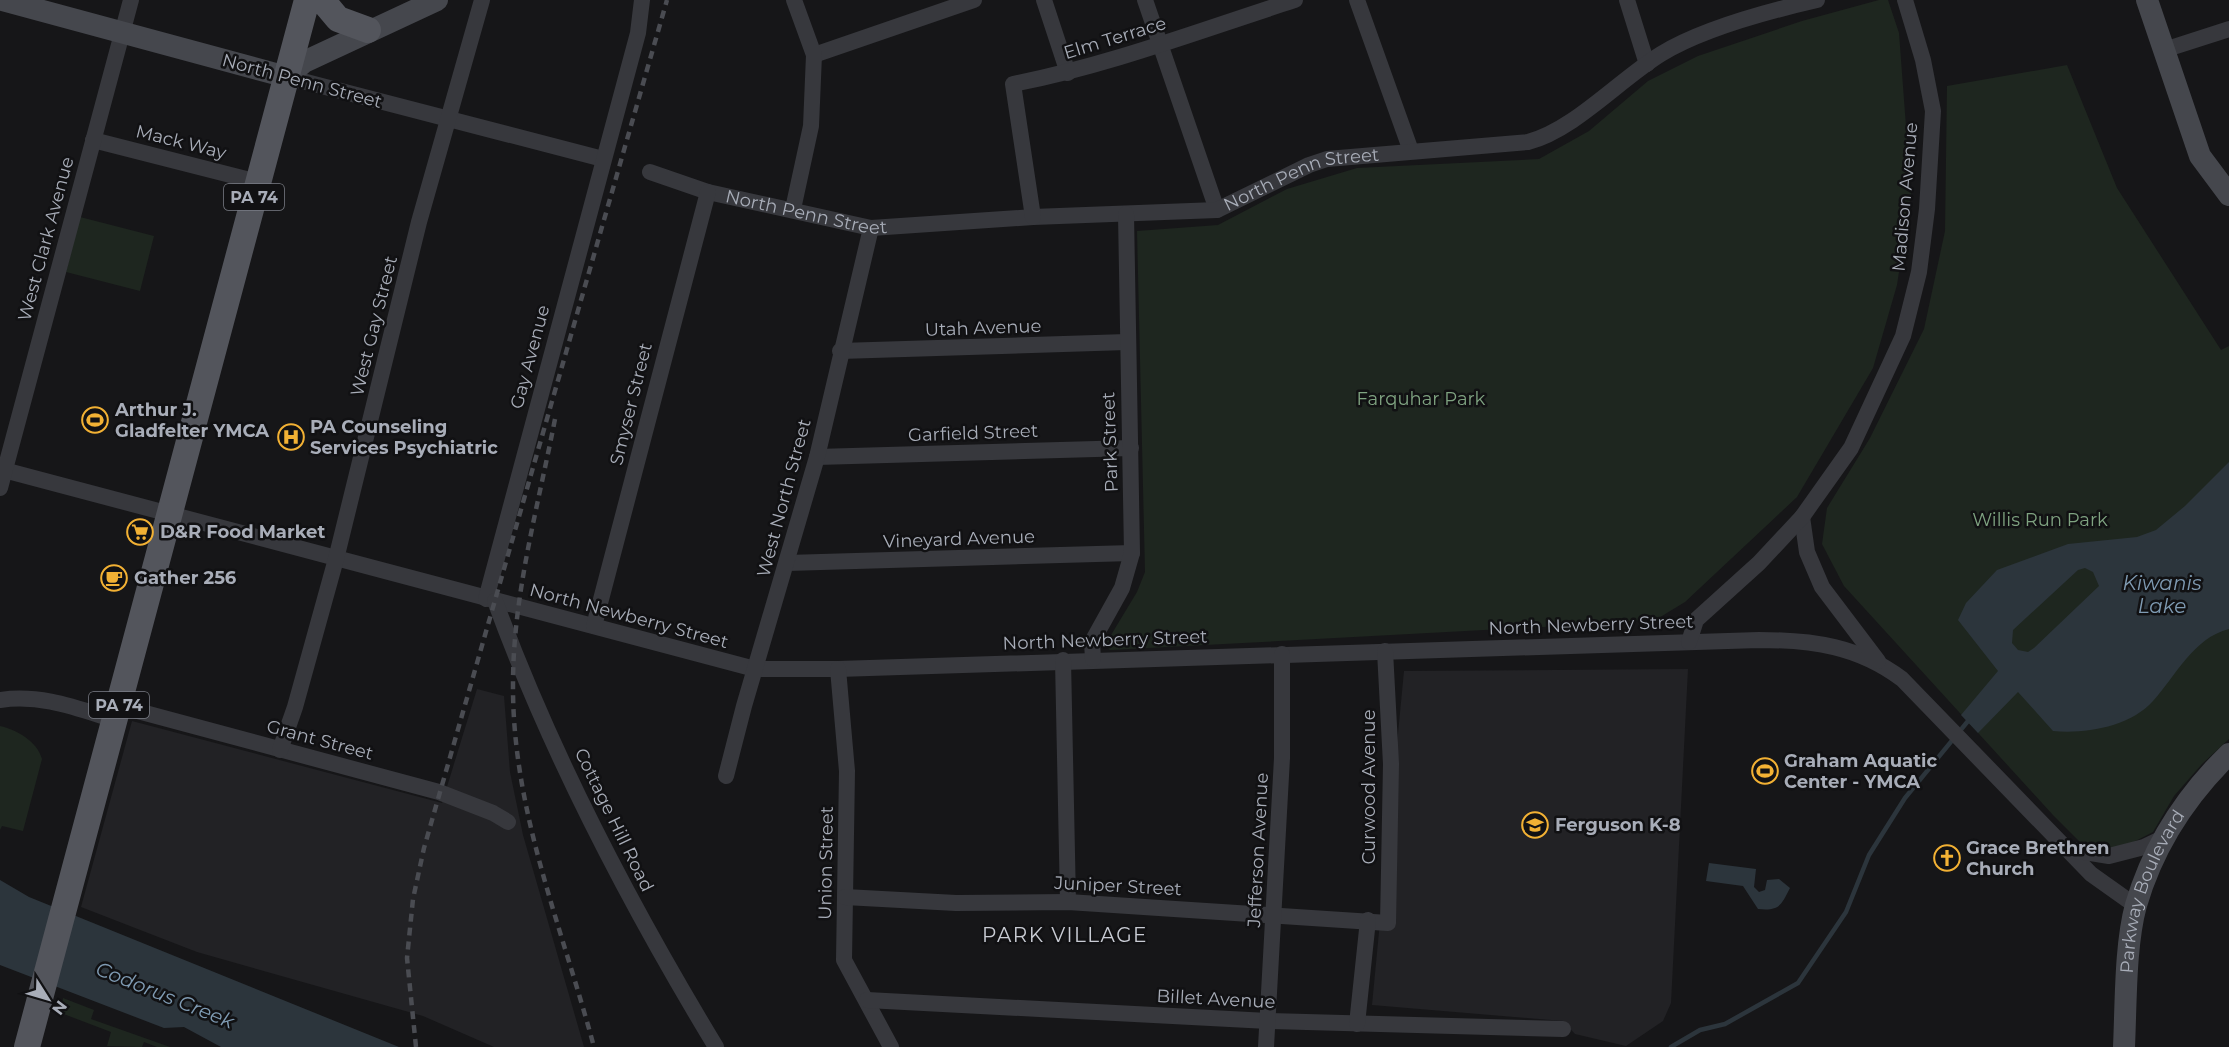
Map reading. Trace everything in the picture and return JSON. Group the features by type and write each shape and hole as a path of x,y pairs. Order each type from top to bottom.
{"main road":[{"name":"PA 74","path":"27,1047 307,0"},
{"path":"322,0 338,19 368,30"}],"street":[{"name":"North Penn Street","path":"2,0 603,159"},
{"name":"West Clark Avenue","path":"0,488 2,470 130,0"},
{"path":"287,77 304,62 368,30 437,0"},
{"name":"West Gay Street","path":"280,750 295,707 336,559 419,222 482,0"},
{"name":"Gay Avenue","path":"490,600 603,159 638,33 642,0"},
{"path":"794,0 814,55 811,126 794,209"},
{"path":"814,55 974,0"},
{"path":"1044,0 1068,73"},
{"path":"1145,0 1216,210"},
{"name":"Elm Terrace","path":"1033,217 1013,84 1068,73 1295,0"},
{"path":"1357,0 1411,151"},
{"path":"1627,0 1647,64"},
{"name":"North Penn Street","path":"650,172 708,192 794,209 871,228 1033,217 1216,210 1309,165 1327,159 1528,142 1547,137 1647,64 1689,39 1816,0"},
{"name":"Madison Avenue","path":"1689,642 1696,620 1759,563 1802,517 1851,448 1903,336 1919,272 1927,210 1933,111 1923,60 1905,0"},
{"path":"2147,0 2200,156 2229,195"},
{"path":"2164,50 2229,29"},
{"name":"Mack Way","path":"93,140 258,182"},
{"name":"Smyser Street","path":"594,626 708,192"},
{"name":"Park Street","path":"1093,659 1092,642 1122,588 1132,554 1125,214"},
{"name":"West North Street","path":"726,776 817,457 840,351 871,228"},
{"name":"Utah Avenue","path":"840,351 1127,342"},
{"name":"Garfield Street","path":"817,457 1131,448"},
{"name":"North Newberry Street","path":"2,470 755,669 838,669 1093,659 1689,642 1796,640 1821,643 1878,662 1902,679 2091,874 2136,906"},
{"path":"1802,517 1807,552 1822,587 1878,662"},
{"name":"Vineyard Avenue","path":"788,563 1132,554"},
{"name":"Cottage Hill Road","path":"490,600 621,882 661,957 716,1047"},
{"name":"Curwood Avenue","path":"1385,651 1391,764 1388,923"},
{"name":"Jefferson Avenue","path":"1266,1047 1282,758 1282,654"},
{"path":"1063,660 1068,902"},
{"name":"Union Street","path":"838,669 847,771 844,960 891,1047"},
{"name":"Grant Street","path":"0,700 29,697 42,699 117,713 280,750 439,792 508,822"},
{"name":"Parkway Boulevard","path":"2124,1047 2136,906 2165,837 2188,800 2229,754"},
{"path":"2066,849 2109,856 2144,847 2165,837"},
{"name":"Juniper Street","path":"845,897 956,903 1068,902 1388,923"},
{"path":"1357,1024 1368,920"},
{"name":"Billet Avenue","path":"867,1000 1268,1022 1563,1029"}],"shaded area":[{"name":"Ferguson K-8","path":"1688,669 1671,1003 1663,1021 1626,1046 1575,1034 1563,1021 1372,1005 1404,671"},
{"path":"477,689 504,696 510,772 523,835 584,1047 494,1047 423,1016 197,952 81,907 132,721 442,803"}],"green space":[{"name":"Farquhar Park","path":"1879,0 1888,0 1899,33 1911,193 1897,285 1873,368 1797,497 1685,602 1657,619 1580,625 1110,650 1105,645 1137,592 1145,572 1137,231 1218,225 1287,189 1357,168 1539,159 1589,131 1648,81 1698,56 1802,21"},
{"name":"Willis Run Park","path":"2067,65 2117,188 2221,350 2229,346 2229,739 2202,764 2174,796 2153,832 2116,851 2081,843 2053,815 1844,586 1822,544 1827,508 1870,438 1924,329 1945,231 1947,86"},
{"path":"80,217 154,236 140,291 66,272"},
{"path":"0,726 26,737 36,747 42,759 23,831 2,826 0,830"},
{"path":"63,998 94,1010 91,1019 170,1047 157,1047 144,1042 142,1047 107,1046 111,1032 61,1013"}],"water":[{"name":"Kiwanis Lake","path":"2229,462 2229,629 2216,634 2195,649 2153,701 2143,710 2120,723 2093,730 2053,731 2018,692 1978,733 1961,715 1998,671 1958,620 1966,603 1997,570 2068,544 2137,537 2156,530 2185,506","holes":["2085,568 2093,572 2099,586 2034,648 2028,652 2018,650 2012,643 2013,630 2078,570"]},
{"path":"1709,863 1756,869 1754,887 1759,892 1765,890 1767,880 1779,879 1790,888 1775,908 1758,909 1743,886 1706,881"},
{"name":"Codorus Creek","path":"0,880 29,897 399,1047 221,1047 184,1027 164,1028 0,965"}],"waterway":[{"path":"1671,1047 1700,1030 1725,1024 1798,983 1846,912 1869,855 1905,798 1968,721"}],"railway":[{"path":"416,1047 407,958 413,899 424,848 667,0"},
{"path":"555,419 517,617 513,684 515,731 521,777 541,868 594,1047"}],"place":[{"name":"Arthur J. Gladfelter YMCA","path":"95,420"},
{"name":"PA Counseling Services Psychiatric","path":"291,437"},
{"name":"D&R Food Market","path":"140,532"},
{"name":"Gather 256","path":"114,578"},
{"name":"Graham Aquatic Center - YMCA","path":"1765,771"},
{"name":"Ferguson K-8","path":"1535,825"},
{"name":"Grace Brethren Church","path":"1947,858"}],"district":[{"name":"PARK VILLAGE","path":"1065,935"}]}
